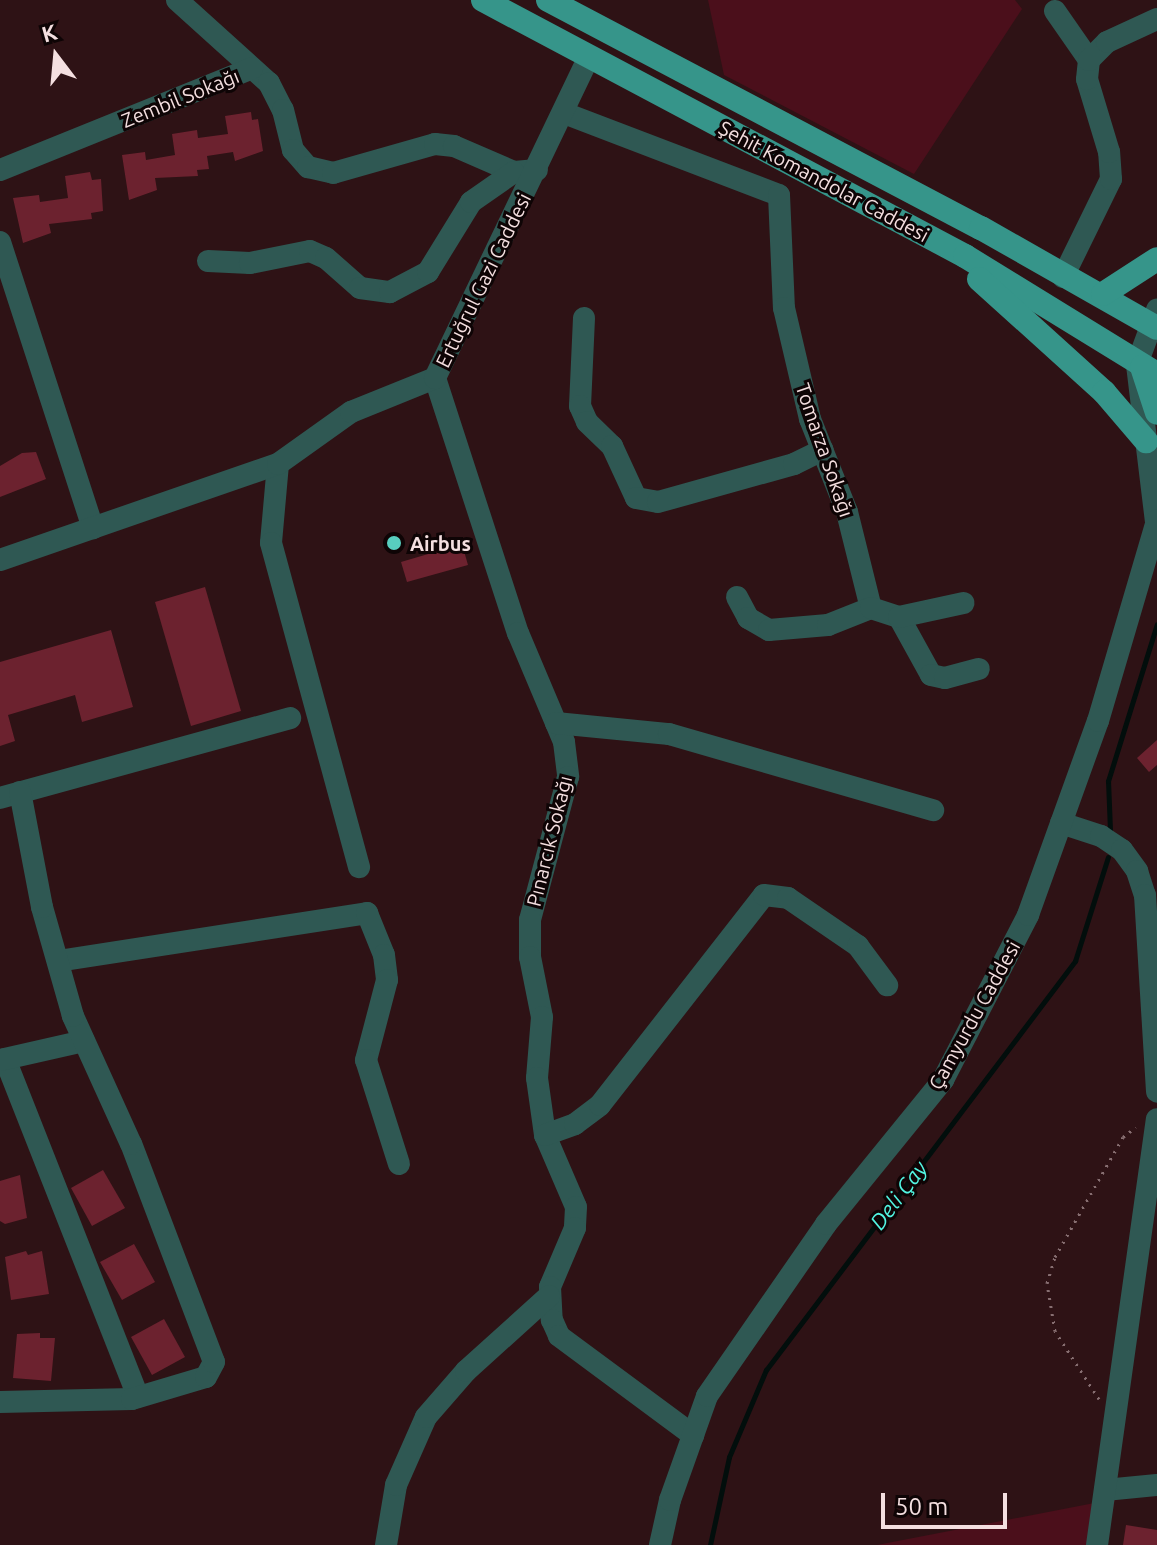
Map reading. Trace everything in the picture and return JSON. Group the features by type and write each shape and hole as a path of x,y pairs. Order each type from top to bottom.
{"main road":[{"name":"Şehit Komandolar Caddesi","path":"483,0 932,239 1145,369"},
{"name":"Şehit Komandolar Caddesi","path":"548,0 981,228 1063,277 1155,320"},
{"path":"932,239 1048,339 1146,441"},
{"path":"1103,294 1157,259"},
{"path":"1145,369 1157,413"}],"street":[{"path":"177,0 252,68"},
{"path":"1055,11 1089,60"},
{"path":"1063,277 1111,179 1109,152 1087,79 1089,60 1107,42 1157,19"},
{"name":"Ertuğrul Gazi Caddesi","path":"0,560 278,464 351,412 435,378 589,57"},
{"name":"Zembil Sokağı","path":"0,170 252,68 269,83 283,110 293,150 308,167 333,173 435,144 454,146 514,172 537,170"},
{"path":"564,113 779,195 803,171"},
{"path":"208,261 250,263 310,251 326,258 360,288 390,292 428,272 471,202 514,172"},
{"name":"Tomarza Sokağı","path":"779,195 784,308 823,450 847,512 871,608"},
{"path":"0,242 93,528"},
{"path":"584,318 580,406 598,436 612,446 636,498 658,502 794,464 823,450"},
{"name":"Çamyurdu Caddesi","path":"660,1545 707,1396 826,1224 943,1080 1028,915 1098,721 1156,521 1146,441 1145,369 1155,320"},
{"name":"Pınarcık Sokağı","path":"435,378 518,633 556,723 568,777 530,920 530,957 542,1017 537,1078 545,1135 576,1207 575,1228 549,1296"},
{"path":"278,464 271,543 359,867"},
{"path":"737,597 748,618 769,630 828,625 871,608 899,617 964,603"},
{"path":"899,617 931,675 945,678 979,669"},
{"path":"0,1402 138,1397 206,1377 213,1356 131,1144 84,1041 10,795 290,718"},
{"path":"556,723 669,734 933,810"},
{"path":"1061,823 1101,836 1122,850 1137,871 1151,914 1157,1092"},
{"path":"545,1135 575,1124 600,1105 764,895 788,898 858,946 887,985"},
{"path":"58,961 367,913 384,955 387,980 366,1060 368,1076 399,1164"},
{"path":"84,1041 3,1059 138,1397"},
{"path":"1097,1545 1151,1200 1151,1119"},
{"path":"386,1545 396,1485 426,1417 466,1371 549,1296 559,1336 693,1435"},
{"path":"1105,1490 1157,1485"}],"path":[{"path":"1115,1422 1055,1331 1047,1283 1055,1257 1123,1137 1151,1119"}],"shaded area":[{"path":"708,0 1015,0 1022,9 914,174 724,75"},
{"path":"1115,1499 1106,1545 877,1545"}],"building":[{"path":"251,112 252,120 258,119 263,151 235,161 233,152 207,156 209,169 197,170 198,176 155,178 157,190 129,200 122,155 145,152 146,160 175,155 172,134 197,130 198,138 228,134 225,116"},
{"path":"90,172 92,180 101,179 103,211 91,213 92,219 49,224 51,233 23,243 13,198 39,195 40,202 68,198 65,176"},
{"path":"36,452 46,479 0,497 0,466 22,453"},
{"path":"462,544 468,565 407,582 401,562"},
{"path":"205,587 241,711 191,726 155,602"},
{"path":"111,630 133,707 82,722 75,695 8,715 15,741 0,746 0,662"},
{"path":"1157,740 1157,765 1149,772 1137,758"},
{"path":"103,1170 125,1208 92,1226 71,1188"},
{"path":"20,1175 27,1218 5,1224 0,1221 0,1181"},
{"path":"134,1244 155,1282 122,1300 100,1262"},
{"path":"26,1251 28,1255 42,1251 49,1294 11,1300 5,1257"},
{"path":"164,1319 185,1357 152,1375 131,1337"},
{"path":"40,1333 40,1338 55,1338 51,1381 13,1378 17,1334"},
{"path":"1126,1525 1157,1530 1157,1545 1123,1545"}],"waterway":[{"name":"Deli Çay","path":"1110,830 1108,781 1157,624"},
{"name":"Deli Çay","path":"710,1545 729,1457 766,1370 1075,961 1108,857"}],"place":[{"name":"Airbus","path":"394,543"}]}
